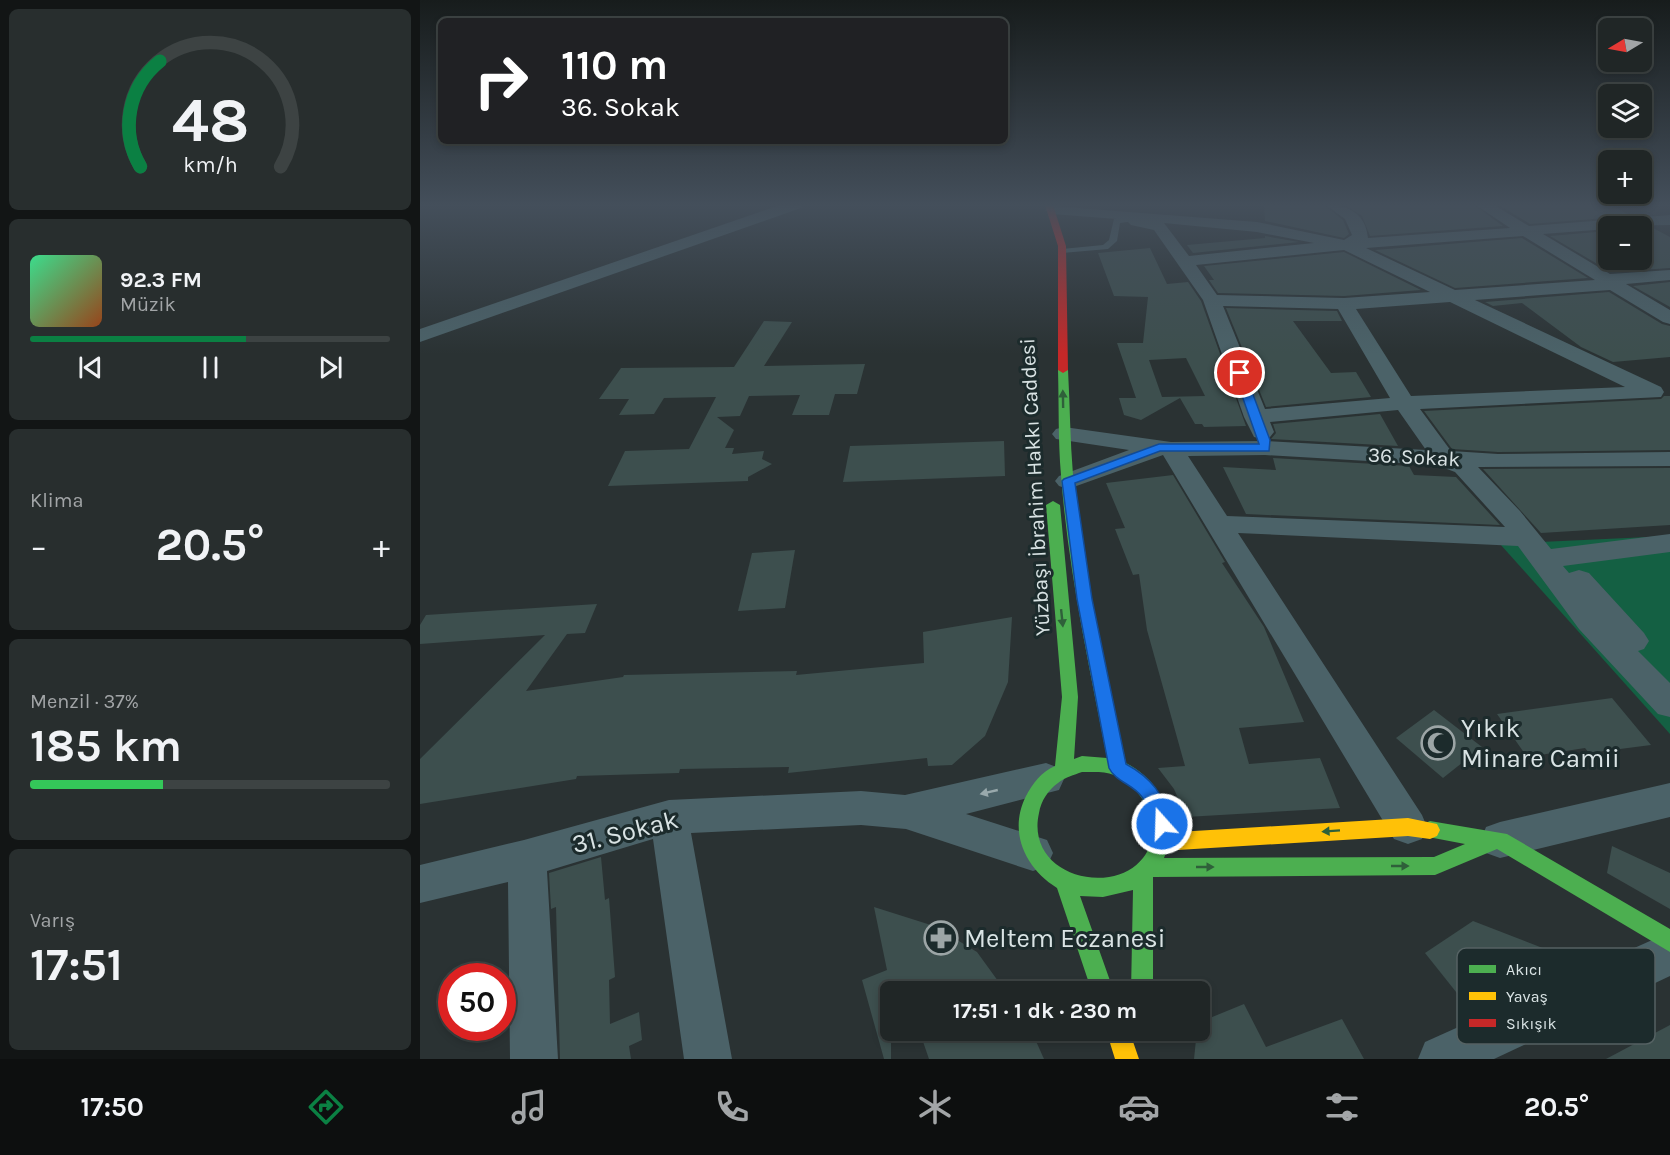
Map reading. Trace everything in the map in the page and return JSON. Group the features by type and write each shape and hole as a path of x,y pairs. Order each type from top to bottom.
{"main road":[{"name":"Yüzbaşı İbrahim Hakkı Caddesi","path":"1055,773 1070,697 1055,548 1064,434 1062,254"},
{"name":"Yüzbaşı İbrahim Hakkı Caddesi","path":"1061,488 1118,768"},
{"path":"1082,764 1100,764 1118,768 1134,777 1153,798 1162,824 1161,842 1154,858 1145,869 1128,881 1110,887 1088,888 1065,882 1047,870 1033,853 1026,834 1025,815 1032,795 1055,773 1082,764"},
{"path":"1161,842 1408,827 1496,840 1670,941"},
{"path":"1145,869 1435,866 1496,840"},
{"path":"1142,981 1145,869"},
{"path":"1065,882 1099,981"},
{"path":"1121,1041 1127,1059"}],"street":[{"path":"420,330 638,254"},
{"path":"420,336 656,254"},
{"path":"1181,254 1212,300 1256,417 1265,448"},
{"path":"1186,261 1252,254"},
{"path":"1366,254 1661,391"},
{"path":"1565,254 1670,318"},
{"path":"1212,300 1344,304 1457,297 1670,274"},
{"path":"1344,304 1404,403 1445,460 1464,467 1526,537 1590,621 1670,704"},
{"path":"1256,417 1404,403 1661,391"},
{"name":"36. Sokak","path":"1064,434 1165,448 1265,448 1445,460 1670,459"},
{"path":"1165,448 1218,524 1408,827"},
{"name":"36. Sokak","path":"1061,488 1165,448"},
{"path":"1670,467 1472,471 1557,556 1667,678 1659,682 1670,695"},
{"path":"1218,524 1526,537"},
{"path":"1557,556 1670,543"},
{"name":"31. Sokak","path":"906,812 1055,773"},
{"path":"1496,840 1670,800"},
{"name":"31. Sokak","path":"420,884 524,859 669,817 861,808 906,812 1033,853"},
{"path":"669,817 708,1059"},
{"path":"524,859 528,877 534,1059"},
{"path":"1655,961 1670,954"},
{"path":"1442,1059 1475,1044"}],"green space":[{"path":"1670,536 1670,734 1500,544"}],"building":[{"path":"1099,254 1153,254 1167,284 1188,282 1201,301 1246,426 1204,427 1202,424 1195,424 1180,398 1141,420 1124,415 1119,398 1136,398 1117,343 1143,343 1148,297 1114,296","holes":["1186,358 1205,396 1162,397 1149,360"]},
{"path":"1320,254 1349,254 1421,290 1344,296 1218,293 1209,280 1214,280 1204,266"},
{"path":"1384,254 1549,254 1588,278 1455,288"},
{"path":"1581,254 1598,254 1598,264"},
{"path":"1652,254 1670,254 1670,268 1652,269"},
{"path":"1608,270 1640,270 1611,272"},
{"path":"1670,282 1670,307 1633,286"},
{"path":"1609,292 1662,324 1670,326 1670,357 1613,362 1581,347 1522,303 1493,306 1485,302"},
{"path":"1226,308 1337,311 1342,321 1293,321 1331,373 1356,372 1371,397 1266,407"},
{"path":"764,321 792,322 764,366 865,364 857,394 835,394 829,415 792,415 800,395 749,396 740,416 717,417 734,430 725,448 734,448 732,454 764,451 762,459 772,464 748,477 748,481 608,486 625,451 689,449 716,397 664,398 654,414 619,415 629,399 599,399 621,368 734,367"},
{"path":"1664,396 1670,396 1670,450 1498,452 1452,449 1424,411 1661,399"},
{"path":"1380,414 1398,446 1271,439 1276,433 1273,424"},
{"path":"1004,441 1005,476 843,482 850,446"},
{"path":"1273,458 1409,466 1414,475 1456,477 1500,525 1246,514 1223,467 1276,470"},
{"path":"1670,468 1670,525 1541,533 1483,469"},
{"path":"1173,475 1225,562 1222,563 1264,627 1304,722 1239,728 1249,764 1320,758 1340,808 1186,817 1174,789 1158,768 1185,766 1147,630 1139,574 1133,575 1115,529 1125,528 1106,483"},
{"path":"795,550 785,608 738,611 752,553"},
{"path":"597,604 585,633 567,634 526,691 623,677 624,675 797,671 796,675 924,663 923,632 1012,617 1008,682 985,736 952,765 928,766 927,758 788,773 789,767 680,769 679,773 577,776 576,779 420,804 420,759 545,635 420,644 420,625 426,615"},
{"path":"1612,698 1651,745 1589,753 1585,748 1527,757 1497,714"},
{"name":"Yıkık Minare Camii","path":"1434,710 1482,747 1443,778 1396,738"},
{"path":"1612,846 1670,873 1670,909 1607,873"},
{"path":"601,857 605,900 609,898 615,977 609,980 610,1024 639,1012 642,1040 629,1046 631,1059 560,1059 556,907 551,909 549,873"},
{"path":"874,907 934,926 977,952 998,981 880,981 880,1041 891,1041 891,1059 884,1059 862,980 887,970"},
{"path":"1473,921 1543,948 1457,948 1457,993 1425,953"},
{"path":"1244,1004 1266,1047 1342,1019 1364,1059 1194,1059 1196,1041 1210,1041 1210,1018"},
{"path":"1670,1025 1670,1059 1606,1059 1634,1044 1655,1044 1655,1033"},
{"path":"923,1041 1036,1041 1044,1059 929,1059"}],"traffic: fast":[{"path":"1063,370 1064,434 1072,517 1085,601 1118,768"},
{"path":"1053,505 1070,697 1064,768"},
{"path":"1082,764 1109,766 1130,774 1149,793 1160,816 1162,829 1156,855 1140,875 1116,886 1089,887 1064,881 1039,861 1028,834 1031,805 1038,791 1049,779 1060,772 1082,764"},
{"path":"1430,830 1500,840 1670,941"},
{"path":"1146,868 1435,866 1493,841"},
{"path":"1142,981 1143,871"},
{"path":"1065,882 1099,981"}],"traffic: slow":[{"path":"1161,842 1408,827 1430,830"},
{"path":"1121,1041 1127,1059"}],"traffic: jam":[{"path":"1062,254 1063,370"}],"place":[{"name":"Yıkık Minare Camii","path":"1438,743"},
{"name":"Meltem Eczanesi","path":"941,938"}],"route":[{"path":"1162,824 1158,806 1148,790 1134,777 1118,768 1085,599 1068,481 1159,447 1172,449 1265,448 1240,373"}]}
